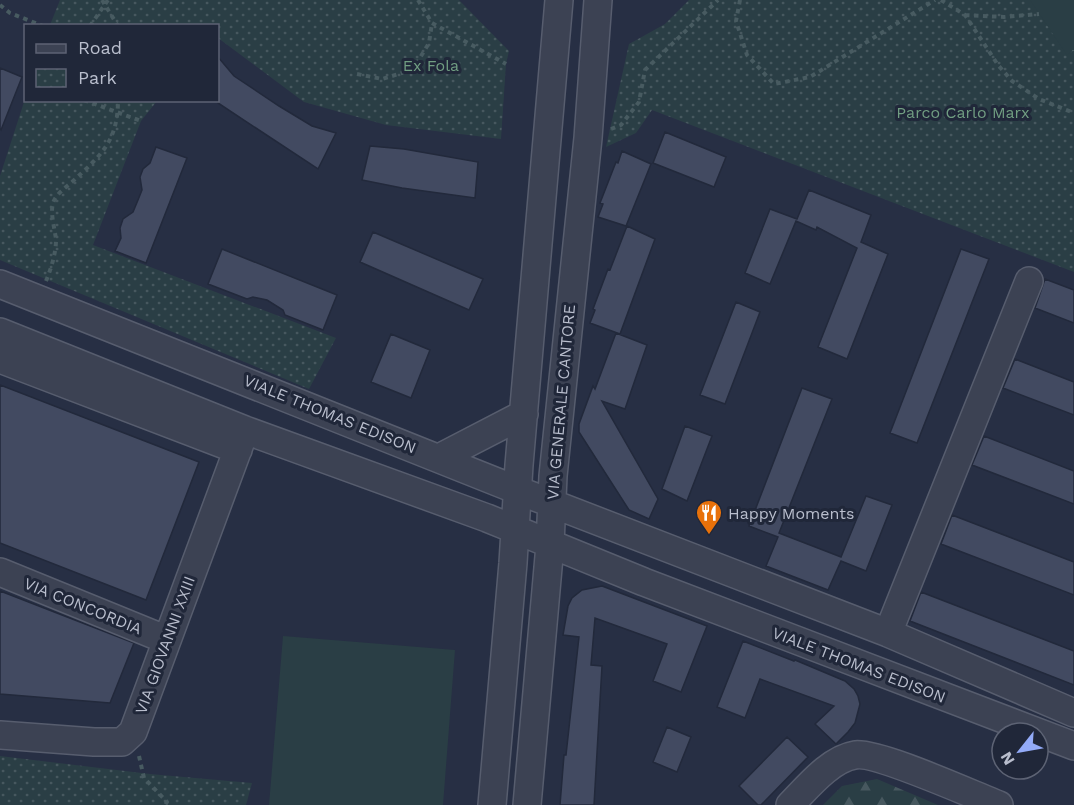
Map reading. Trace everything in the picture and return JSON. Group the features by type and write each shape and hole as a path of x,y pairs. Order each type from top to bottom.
{"street":[{"path":"492,805 559,0"},
{"name":"VIA GENERALE CANTORE","path":"527,805 550,545 551,502 588,138 598,0"},
{"path":"888,633 1029,280"},
{"name":"VIALE THOMAS EDISON","path":"0,284 517,490 888,633 1074,713"},
{"name":"VIALE THOMAS EDISON","path":"0,332 242,440 514,530 1074,746"},
{"path":"0,359 242,440"},
{"path":"440,458 524,414"},
{"name":"VIA GIOVANNI XXIII","path":"0,735 122,742 133,732 242,440"},
{"path":"644,582 660,545"},
{"name":"VIA CONCORDIA","path":"0,572 166,640"},
{"path":"790,805 819,774 855,754 886,761 999,805"}],"path":[{"path":"418,0 432,23 506,64"},
{"path":"588,138 621,125 639,102 645,70 718,0"},
{"path":"740,0 736,21 747,55 774,84 810,77 935,0"},
{"path":"941,0 965,15 998,65 1012,81 1038,99 1074,113"},
{"path":"91,24 105,1"},
{"path":"105,1 116,24"},
{"path":"0,5 10,13 38,24"},
{"path":"965,15 1004,17 1039,14"},
{"path":"357,74 382,79 402,73 418,62 429,43 432,23"},
{"path":"89,102 141,121"},
{"path":"37,299 47,279 54,256 56,243 53,203 61,191 108,146 115,131 118,102"},
{"path":"133,732 144,778 167,802 165,805"}],"green space":[{"name":"Ex Fola","path":"60,0 459,0 509,51 506,64 501,139 386,125 304,102 219,39 219,24 50,24"},
{"name":"Parco Carlo Marx","path":"689,0 1074,0 1074,272 652,110 636,133 606,147 629,44 665,24"},
{"path":"1030,0 1074,0 1074,50 1067,55"},
{"path":"24,102 156,102 141,121 93,245 336,338 309,389 0,260 0,176"},
{"path":"283,636 455,650 443,805 269,805"},
{"path":"0,756 150,774 252,783 246,805 0,805"},
{"path":"877,779 938,805 823,805 842,786"}],"building":[{"path":"219,58 234,76 279,106 312,126 336,133 318,169 218,103"},
{"path":"0,68 22,77 1,130 0,129"},
{"path":"665,132 726,157 714,187 653,163"},
{"path":"370,146 404,149 478,162 475,198 362,180"},
{"path":"156,147 187,158 146,263 115,251 121,238 120,228 123,219 133,212 142,190 140,177 143,169 150,163"},
{"path":"622,151 651,164 626,226 598,217 603,204 600,203"},
{"path":"809,190 871,215 861,242 888,254 847,359 818,347 857,248 817,227 816,230 796,221 770,284 745,273 770,209 797,219"},
{"path":"627,226 655,239 620,334 590,323 608,269 610,270"},
{"path":"373,232 483,279 469,310 360,262"},
{"path":"222,249 337,295 323,330 285,315 283,310 267,300 253,297 247,299 208,284"},
{"path":"961,249 989,259 917,443 890,433"},
{"path":"1045,279 1074,290 1074,323 1035,308"},
{"path":"736,302 760,312 725,404 700,395"},
{"path":"616,333 647,345 625,409 602,401 658,499 649,519 629,510 579,432 579,424 593,386 595,389"},
{"path":"391,334 430,350 411,398 371,382"},
{"path":"1015,359 1074,382 1074,415 1003,388"},
{"path":"0,385 199,462 146,600 0,543"},
{"path":"802,388 832,399 779,533 841,557 866,496 892,505 866,571 841,561 828,590 766,566 778,537 749,526"},
{"path":"685,426 712,436 687,501 662,489"},
{"path":"984,436 1074,471 1074,504 972,465"},
{"path":"952,515 1074,562 1074,595 941,544"},
{"path":"602,586 707,626 681,692 653,681 667,644 595,618 591,665 602,666 594,805 560,805 579,637 563,635 568,606 572,598 582,590"},
{"path":"0,591 134,643 110,703 0,694"},
{"path":"921,592 1074,651 1074,685 910,621"},
{"path":"743,641 845,681 854,689 860,704 855,723 848,732 836,744 815,724 834,706 760,679 745,718 717,707"},
{"path":"667,727 691,737 677,772 653,762"},
{"path":"787,737 808,757 761,805 758,805 739,786"}],"place":[{"name":"Happy Moments","path":"709,536"}]}
